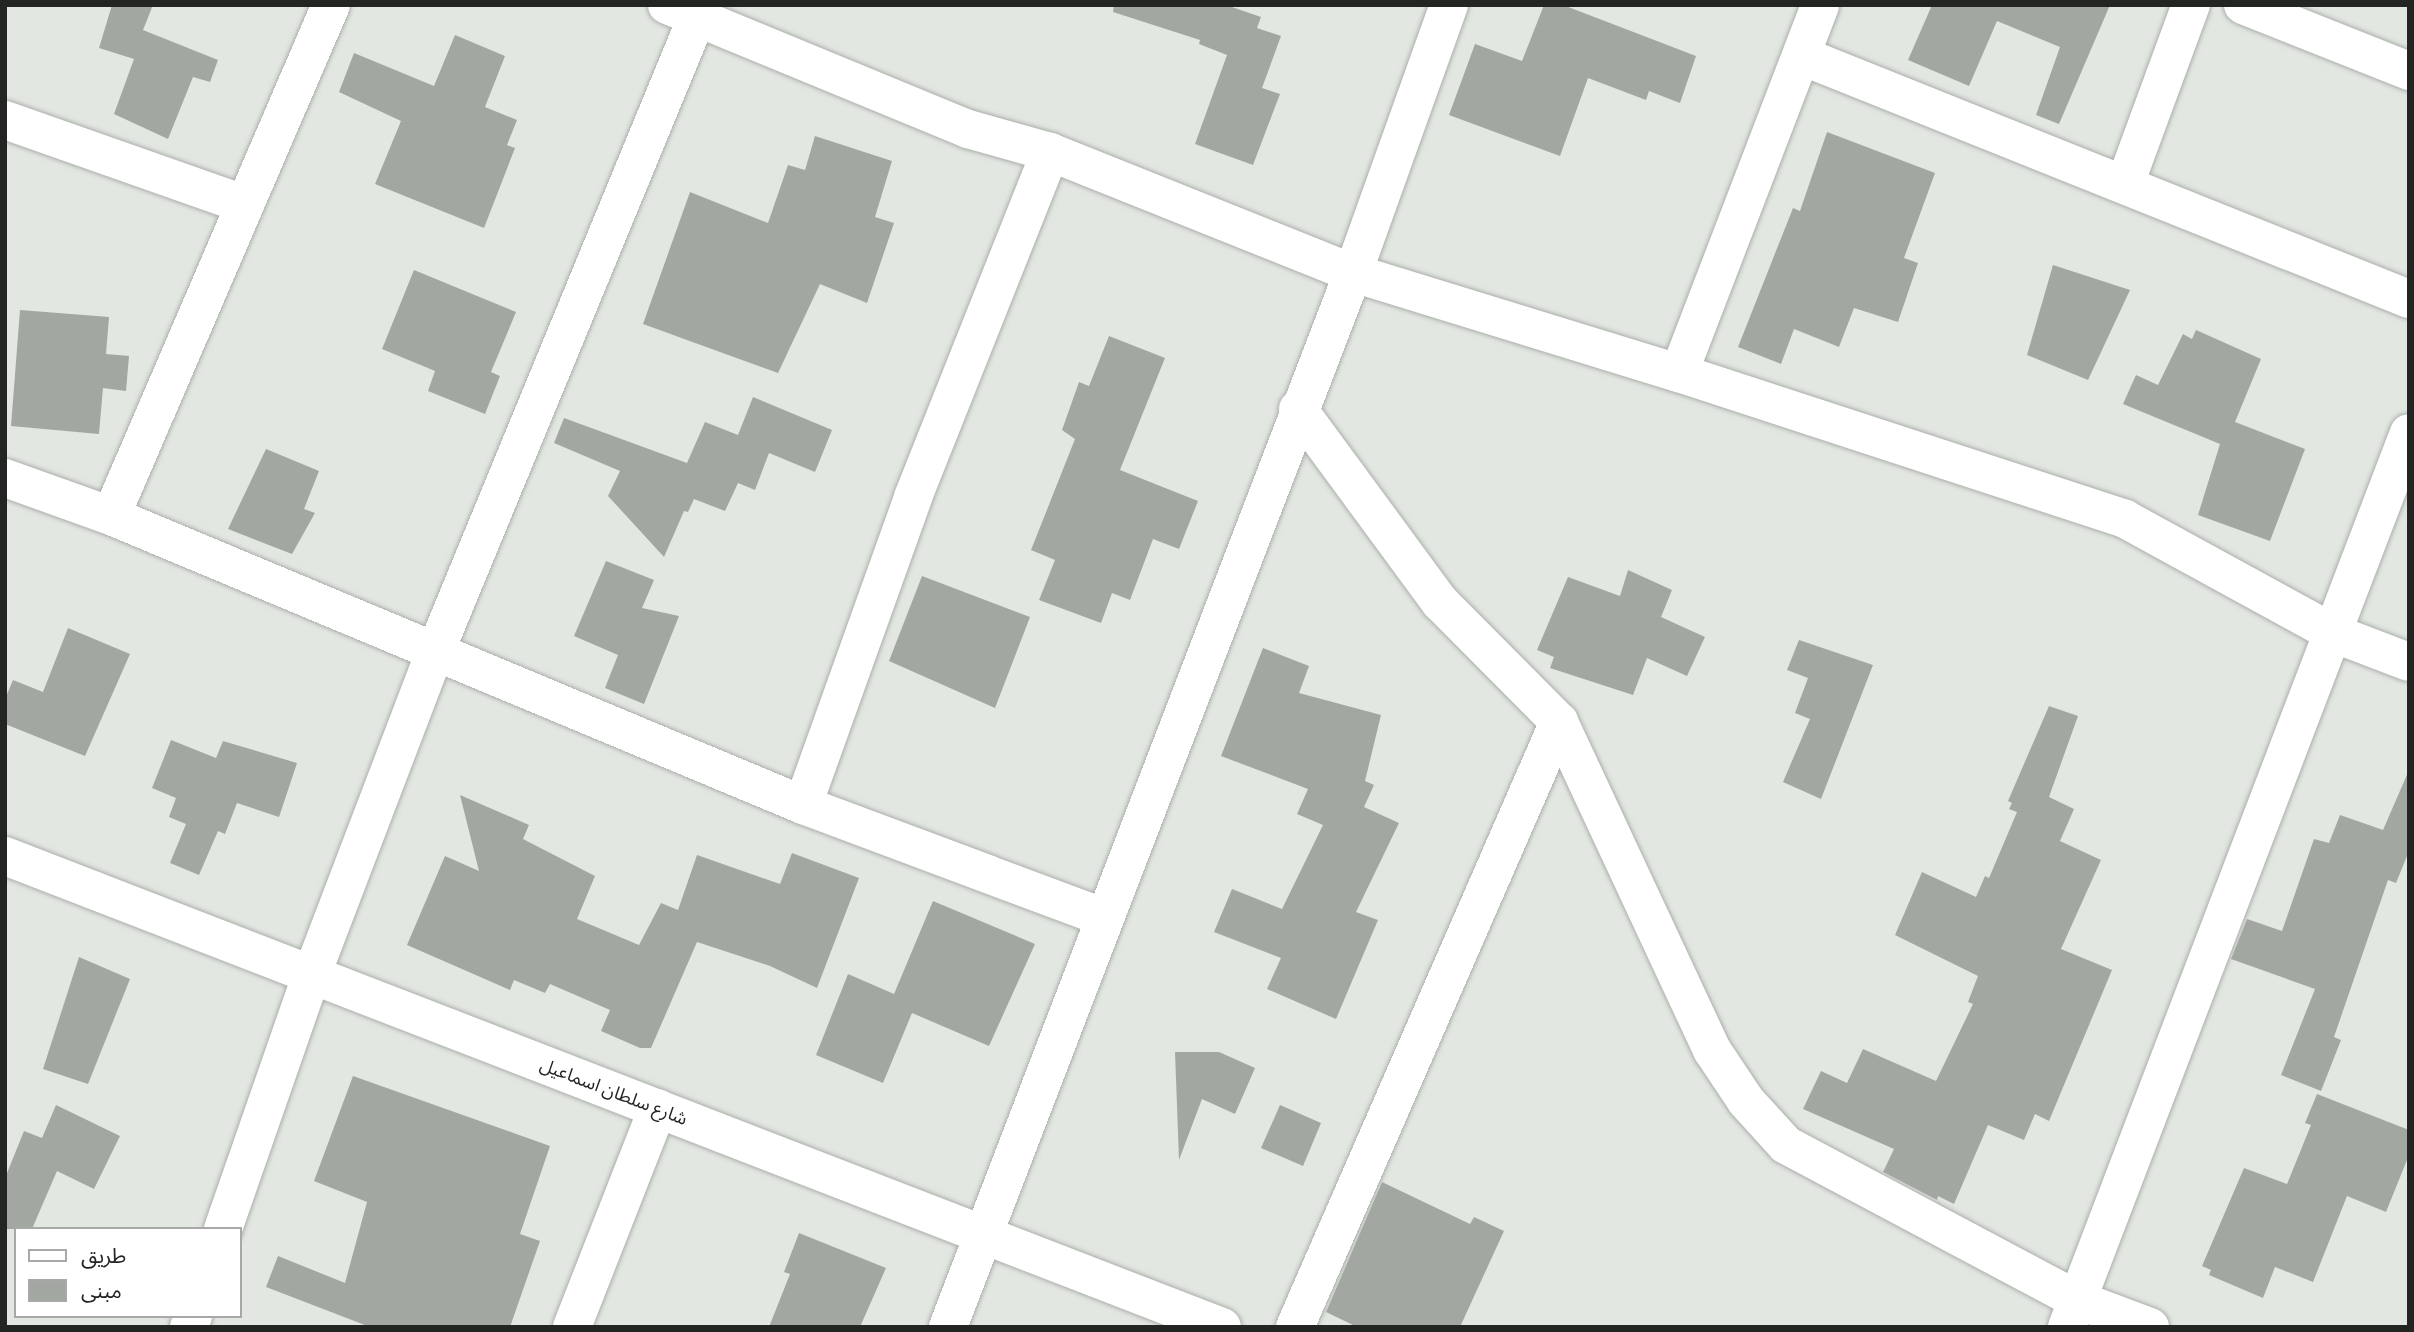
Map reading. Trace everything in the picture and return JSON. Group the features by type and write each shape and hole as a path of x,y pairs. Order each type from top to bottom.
{"street":[{"path":"111,516 243,204 331,5"},
{"path":"948,1327 1298,409 1353,273 1449,5"},
{"path":"1679,373 1820,5"},
{"path":"2125,184 2192,5"},
{"path":"2243,5 2409,71"},
{"path":"224,1227 312,974 436,650 689,9 968,128 1050,152 1353,273 1679,373 2125,519 2333,633 2409,662"},
{"path":"1802,56 2409,299"},
{"path":"5,120 243,204"},
{"path":"803,805 913,497 1050,152"},
{"path":"1298,409 1440,602 1559,722 1712,1050 1746,1101 1786,1145 2072,1313 2150,1327"},
{"path":"2072,1313 2409,433"},
{"path":"5,478 111,516 803,805 1103,917"},
{"path":"1294,1327 1559,722"},
{"name":"شارع سلطان اسماعيل","path":"7,861 312,974 1222,1327"},
{"path":"572,1327 658,1108"}],"building":[{"path":"112,5 153,5 143,30 218,60 210,82 193,77 168,139 114,114 134,59 99,48"},
{"path":"1114,5 1226,5 1261,17 1257,28 1281,36 1262,88 1280,94 1253,165 1195,144 1227,55 1199,44 1200,40 1113,12"},
{"path":"1544,5 1563,5 1696,56 1680,103 1649,91 1646,100 1588,78 1560,156 1449,115 1475,44 1522,61"},
{"path":"1932,5 2110,5 2059,124 2036,115 2060,47 1997,21 1969,86 1908,60"},
{"path":"455,35 505,56 485,107 517,120 507,145 515,148 484,228 375,184 401,121 339,92 354,53 434,86"},
{"path":"1827,132 1935,173 1904,258 1918,263 1898,322 1854,308 1839,347 1794,329 1781,364 1738,347 1793,208 1800,211"},
{"path":"815,136 892,161 875,217 894,223 867,303 820,284 778,373 643,324 690,192 768,223 788,165 805,170"},
{"path":"2053,265 2130,290 2088,380 2027,355"},
{"path":"414,270 516,312 491,372 500,376 485,414 428,391 435,371 382,349"},
{"path":"20,310 109,317 106,354 129,356 126,391 103,388 99,434 11,426"},
{"path":"2196,330 2261,359 2235,422 2305,449 2270,541 2198,515 2220,444 2123,404 2136,375 2158,385 2183,334 2192,339"},
{"path":"1109,336 1165,358 1120,470 1198,501 1179,549 1153,539 1130,600 1112,593 1101,623 1039,600 1055,560 1031,550 1075,439 1062,430 1079,382 1089,386"},
{"path":"753,397 832,430 815,472 769,453 755,490 738,483 725,511 694,499 688,512 684,511 664,557 608,496 620,471 554,443 564,418 687,463 705,422 738,435"},
{"path":"266,449 319,471 304,509 315,513 292,554 228,529"},
{"path":"606,561 654,580 642,608 679,616 644,704 605,688 618,655 574,636"},
{"path":"1628,570 1672,590 1661,617 1705,637 1687,676 1647,658 1633,695 1550,668 1554,657 1537,650 1568,577 1620,596"},
{"path":"922,576 1030,617 995,708 889,661"},
{"path":"68,628 130,654 85,756 5,724 5,699 13,680 43,692"},
{"path":"1799,640 1873,665 1821,799 1783,782 1810,719 1795,713 1808,678 1787,670"},
{"path":"1263,648 1309,666 1299,693 1381,715 1365,781 1374,785 1364,807 1399,823 1356,912 1378,920 1336,1019 1267,989 1281,958 1214,932 1232,889 1282,909 1323,825 1297,814 1308,789 1221,756"},
{"path":"2049,706 2078,716 2049,797 2074,809 2060,841 2101,860 2061,949 2112,970 2049,1121 2035,1114 2024,1140 1988,1125 1954,1204 1938,1196 1937,1200 1883,1172 1894,1149 1803,1109 1821,1071 1847,1083 1863,1049 1936,1081 1973,1004 1968,1002 1978,976 1895,935 1922,872 1976,897 1985,876 1989,878 2017,812 2009,809 2012,803 2008,801"},
{"path":"171,740 216,758 223,741 297,763 279,817 237,803 225,834 218,831 199,875 170,863 186,824 169,817 176,798 152,788"},
{"path":"2409,770 2409,851 2396,883 2388,880 2334,1037 2341,1040 2321,1091 2281,1075 2315,989 2231,959 2247,919 2282,931 2314,839 2329,843 2340,815 2383,830"},
{"path":"460,795 529,825 523,839 595,876 577,919 639,945 661,903 678,910 697,855 780,884 792,853 859,878 817,988 770,966 697,942 651,1048 640,1048 601,1031 610,1010 550,984 545,993 514,980 510,990 407,945 445,856 479,871"},
{"path":"933,901 1035,944 989,1046 912,1013 883,1083 816,1055 848,974 894,994"},
{"path":"79,957 130,979 88,1084 43,1069"},
{"path":"1175,1052 1219,1052 1255,1068 1235,1114 1202,1099 1179,1160"},
{"path":"353,1076 550,1146 520,1234 540,1241 510,1327 370,1327 266,1287 278,1256 345,1283 367,1202 314,1181"},
{"path":"2317,1094 2409,1130 2409,1155 2386,1212 2347,1196 2313,1282 2275,1267 2263,1298 2209,1275 2211,1270 2202,1266 2244,1168 2287,1184 2311,1125 2305,1123"},
{"path":"56,1105 120,1136 94,1189 57,1171 33,1227 5,1229 5,1178 24,1131 42,1138"},
{"path":"1280,1105 1321,1123 1303,1166 1261,1148"},
{"path":"1382,1182 1470,1224 1474,1217 1504,1231 1460,1327 1357,1327 1326,1312"},
{"path":"799,1233 886,1268 860,1327 769,1327 790,1274 784,1272"}]}
